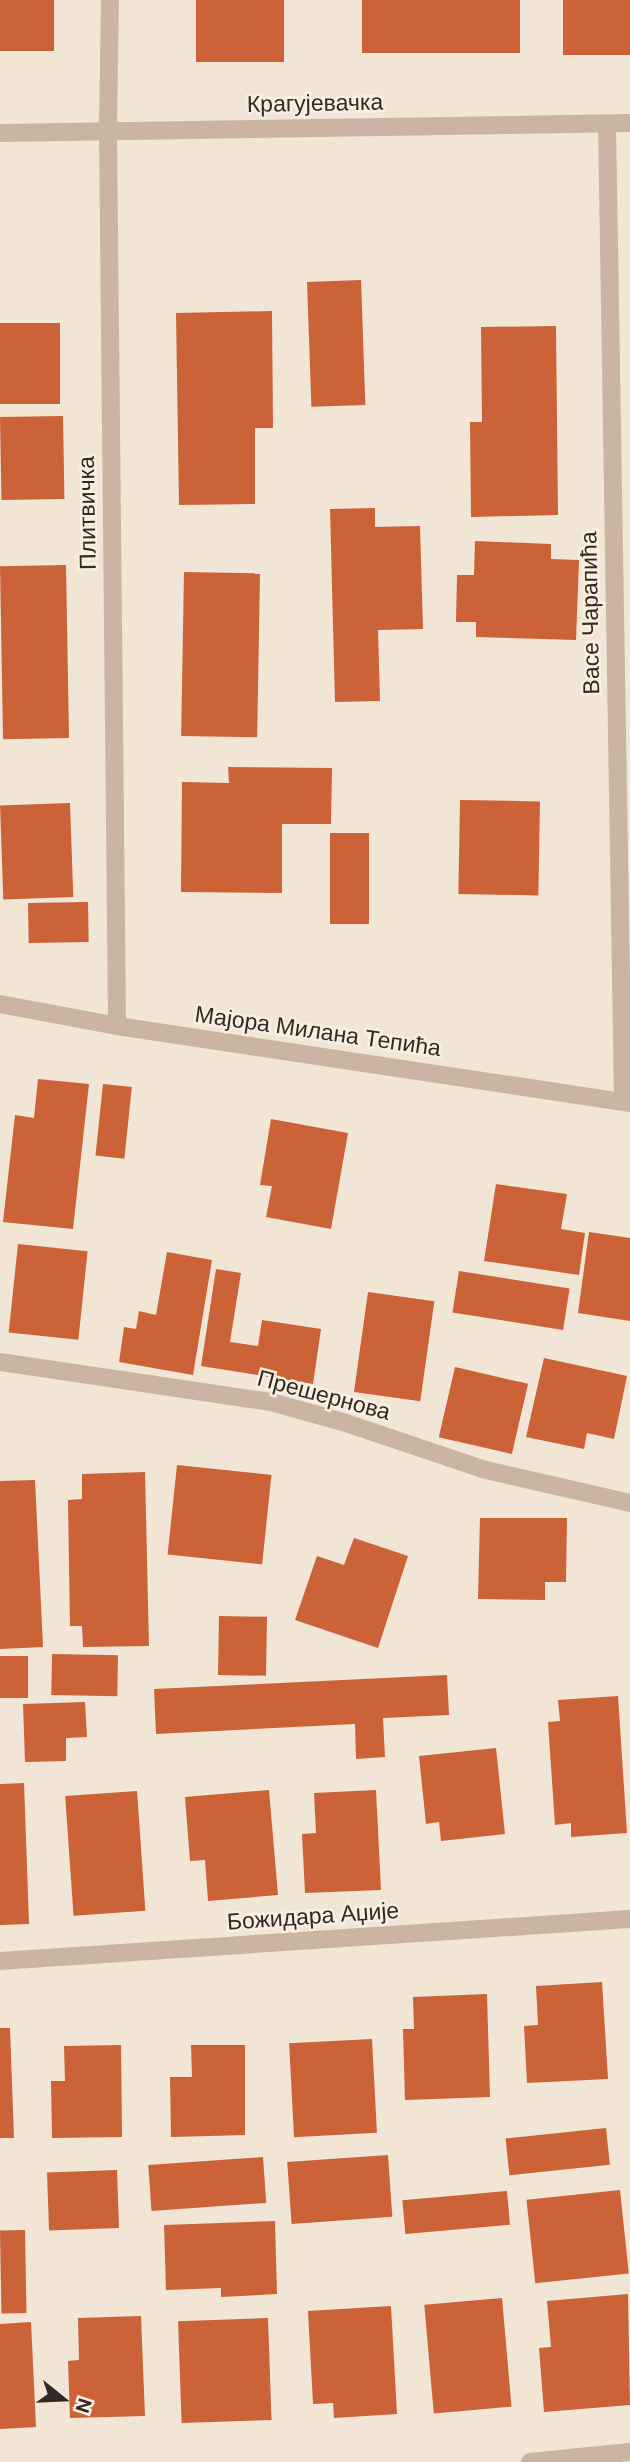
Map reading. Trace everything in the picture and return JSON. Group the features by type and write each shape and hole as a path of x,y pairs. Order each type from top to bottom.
{"street":[{"name":"Плитвичка","path":"110,0 108,131 117,1026"},
{"name":"Крагујевачка","path":"0,133 630,123"},
{"name":"Васе Чарапића","path":"607,124 626,1102"},
{"name":"Мајора Милана Тепића","path":"0,1004 117,1026 626,1102"},
{"name":"Прешернова","path":"0,1362 271,1402 346,1423 486,1470 630,1503"},
{"name":"Божидара Аџије","path":"0,1961 630,1919"},
{"path":"530,2462 630,2452"}],"building":[{"path":"0,0 54,0 54,51 0,51"},
{"path":"196,0 284,0 284,62 196,62"},
{"path":"362,0 520,0 520,53 362,53"},
{"path":"563,0 630,0 630,55 563,55"},
{"path":"361,280 365,405 311,407 307,282"},
{"path":"272,311 273,428 255,428 255,504 179,505 176,313"},
{"path":"0,323 60,323 60,404 0,404"},
{"path":"556,326 558,515 471,517 470,422 482,422 481,327"},
{"path":"63,416 64,499 1,500 0,417"},
{"path":"375,508 375,527 420,526 423,629 378,630 380,701 335,702 330,509"},
{"path":"475,541 551,544 551,559 579,560 576,640 476,637 476,622 456,622 457,575 474,575"},
{"path":"66,565 69,738 3,739 0,566"},
{"path":"184,572 260,573 257,737 181,736"},
{"path":"228,767 332,768 331,824 282,824 282,893 181,892 182,782 229,783"},
{"path":"460,800 540,801 538,895 458,894"},
{"path":"70,803 73,897 3,899 0,805"},
{"path":"330,833 369,833 369,924 330,924"},
{"path":"88,902 89,942 29,943 28,903"},
{"path":"38,1079 89,1084 73,1229 3,1222 15,1115 34,1118"},
{"path":"103,1084 132,1087 124,1159 95,1156"},
{"path":"271,1119 348,1133 331,1229 266,1217 272,1186 260,1185"},
{"path":"496,1184 567,1194 561,1229 585,1233 579,1275 484,1261"},
{"path":"589,1232 630,1238 630,1321 578,1313"},
{"path":"18,1244 88,1251 78,1340 9,1333"},
{"path":"167,1252 212,1260 193,1375 119,1362 124,1327 136,1329 139,1311 156,1315"},
{"path":"216,1269 241,1273 230,1342 258,1346 262,1320 321,1329 313,1384 201,1366"},
{"path":"459,1271 570,1289 563,1330 452,1312"},
{"path":"368,1292 434,1301 420,1401 354,1392"},
{"path":"544,1358 627,1376 614,1439 587,1433 584,1449 526,1437"},
{"path":"455,1367 528,1384 512,1454 439,1437"},
{"path":"177,1465 271,1475 262,1564 168,1555"},
{"path":"145,1472 149,1646 83,1647 82,1626 70,1626 68,1500 82,1499 82,1474"},
{"path":"35,1480 43,1647 0,1649 0,1481"},
{"path":"480,1518 567,1518 566,1582 545,1582 545,1600 478,1599"},
{"path":"354,1538 408,1556 378,1648 295,1620 317,1556 344,1565"},
{"path":"219,1616 267,1617 266,1676 218,1675"},
{"path":"52,1654 118,1655 117,1696 51,1695"},
{"path":"0,1656 28,1656 28,1698 0,1698"},
{"path":"447,1675 449,1715 383,1718 385,1757 356,1759 355,1724 156,1734 154,1689"},
{"path":"618,1696 627,1833 571,1837 571,1823 555,1825 548,1722 560,1721 558,1700"},
{"path":"85,1702 87,1737 66,1738 66,1761 25,1762 23,1704"},
{"path":"496,1748 505,1834 441,1841 439,1822 426,1824 419,1756"},
{"path":"24,1783 29,1924 0,1925 0,1784"},
{"path":"269,1790 278,1895 208,1901 205,1860 190,1861 185,1797"},
{"path":"376,1790 381,1890 305,1893 302,1834 316,1833 314,1793"},
{"path":"137,1791 145,1911 74,1916 65,1796"},
{"path":"602,1982 608,2079 527,2083 524,2026 538,2025 536,1986"},
{"path":"487,1994 490,2097 405,2100 403,2029 414,2029 413,1997"},
{"path":"0,2028 10,2028 14,2138 0,2138"},
{"path":"372,2039 377,2133 294,2137 289,2043"},
{"path":"121,2045 122,2137 52,2138 51,2081 65,2081 64,2046"},
{"path":"191,2045 245,2045 245,2135 171,2137 170,2077 192,2077"},
{"path":"606,2128 610,2165 509,2175 506,2139"},
{"path":"388,2155 392,2217 292,2224 287,2162"},
{"path":"263,2157 266,2203 151,2211 148,2165"},
{"path":"117,2170 119,2228 49,2230 47,2172"},
{"path":"620,2190 629,2274 535,2283 527,2200"},
{"path":"507,2191 510,2225 405,2234 402,2200"},
{"path":"275,2221 277,2294 221,2297 221,2288 166,2290 164,2225"},
{"path":"0,2230 25,2230 26,2313 1,2313"},
{"path":"628,2294 630,2405 544,2412 539,2348 551,2347 547,2301"},
{"path":"502,2298 511,2407 434,2413 424,2305"},
{"path":"391,2306 397,2414 334,2418 333,2403 313,2404 308,2311"},
{"path":"141,2316 145,2416 70,2418 68,2361 79,2360 78,2318"},
{"path":"268,2318 272,2420 182,2423 178,2321"},
{"path":"31,2322 36,2427 0,2429 0,2324"}]}
